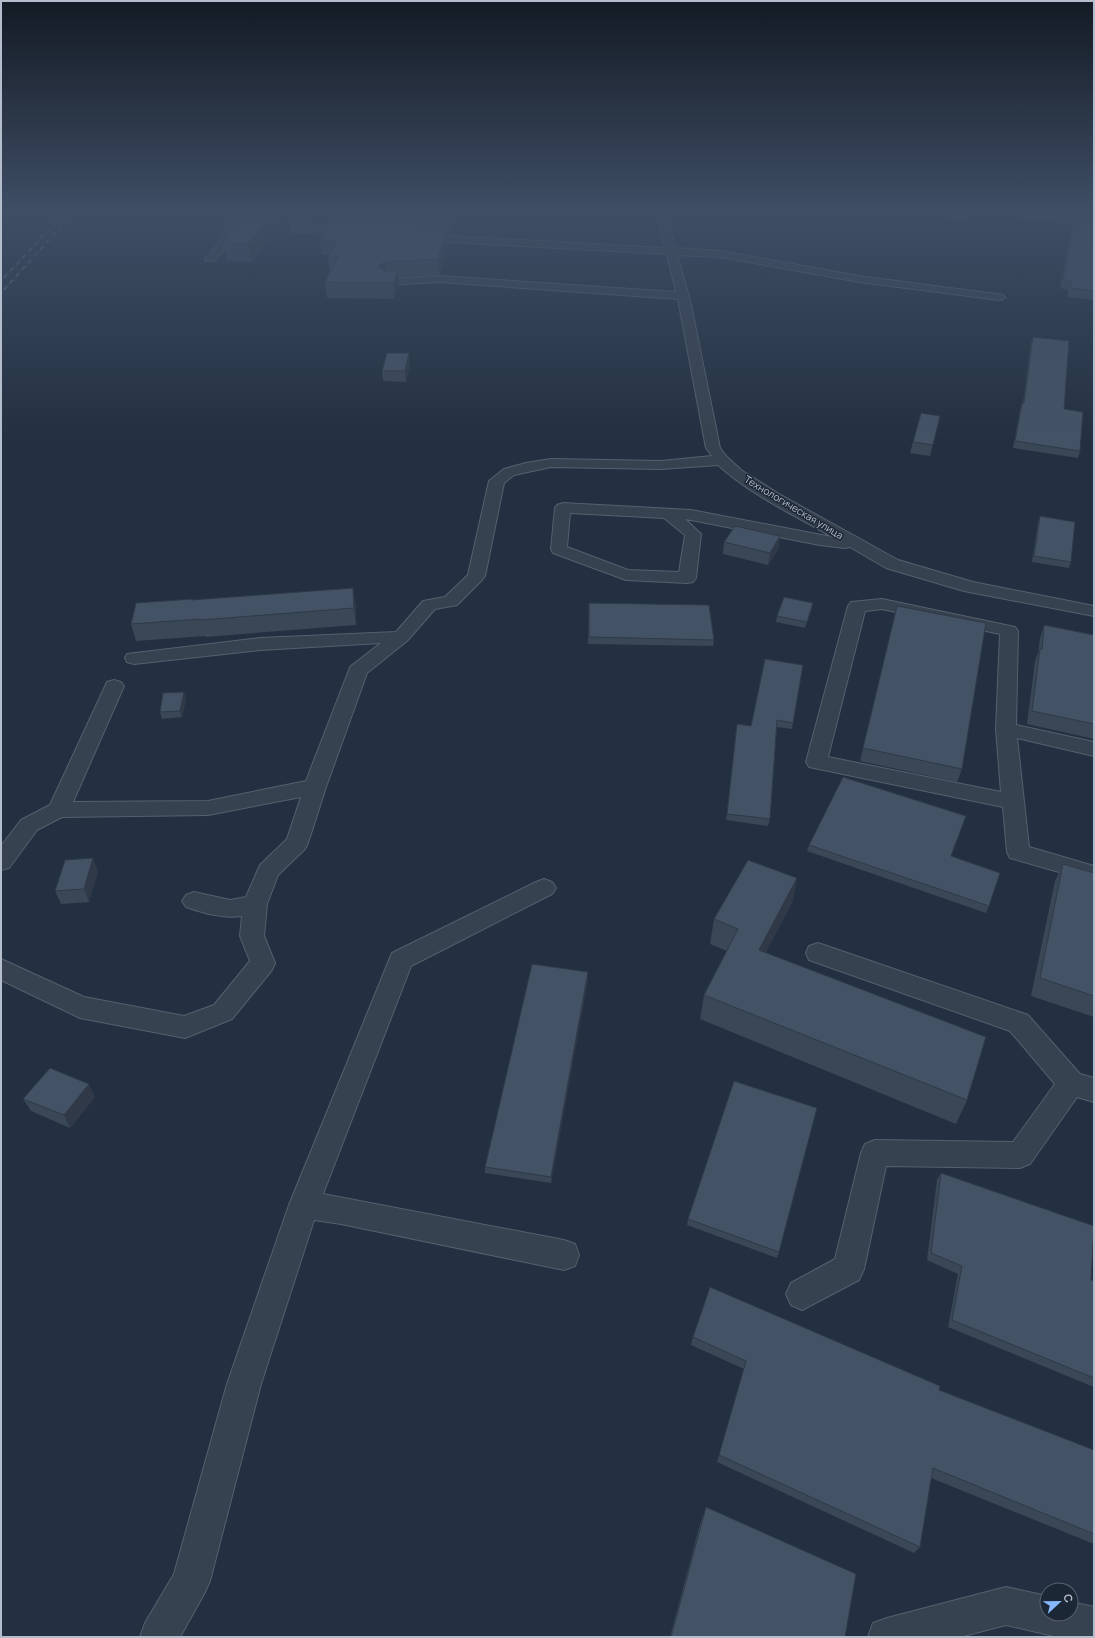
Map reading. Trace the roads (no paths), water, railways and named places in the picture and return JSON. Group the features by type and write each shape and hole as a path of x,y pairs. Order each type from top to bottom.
{"street":[{"path":"537,286 683,296"},
{"name":"Технологическая улица","path":"680,286 713,448 722,460 736,472 774,497 892,564 970,587 1094,611"},
{"path":"917,286 999,297"},
{"path":"1,969 80,1007 185,1027 223,1012 263,963 252,936 255,904 268,871 297,843 315,788 358,670 401,637 429,605 451,601 476,576 497,481 509,472 526,466 551,463 661,465 722,460"},
{"path":"668,514 693,534 687,578 626,575 559,549 563,508 691,515 820,540 856,544"},
{"path":"1013,802 816,762 857,606 882,604 1009,631 1006,729 1018,852 1094,874"},
{"path":"134,658 260,644 401,637"},
{"path":"59,810 114,686"},
{"path":"1006,729 1094,749"},
{"path":"1,862 29,825 59,810 208,808 315,788"},
{"path":"159,1637 191,1581 244,1384 304,1205 401,960 544,888"},
{"path":"194,901 230,909 255,904"},
{"path":"802,1294 848,1269 875,1153 1020,1155 1083,1086 1019,1023 818,953"},
{"path":"304,1205 341,1210 564,1255"},
{"path":"887,1637 1006,1606 1094,1626"}],"railway":[{"path":"1,293 7,286"}]}
